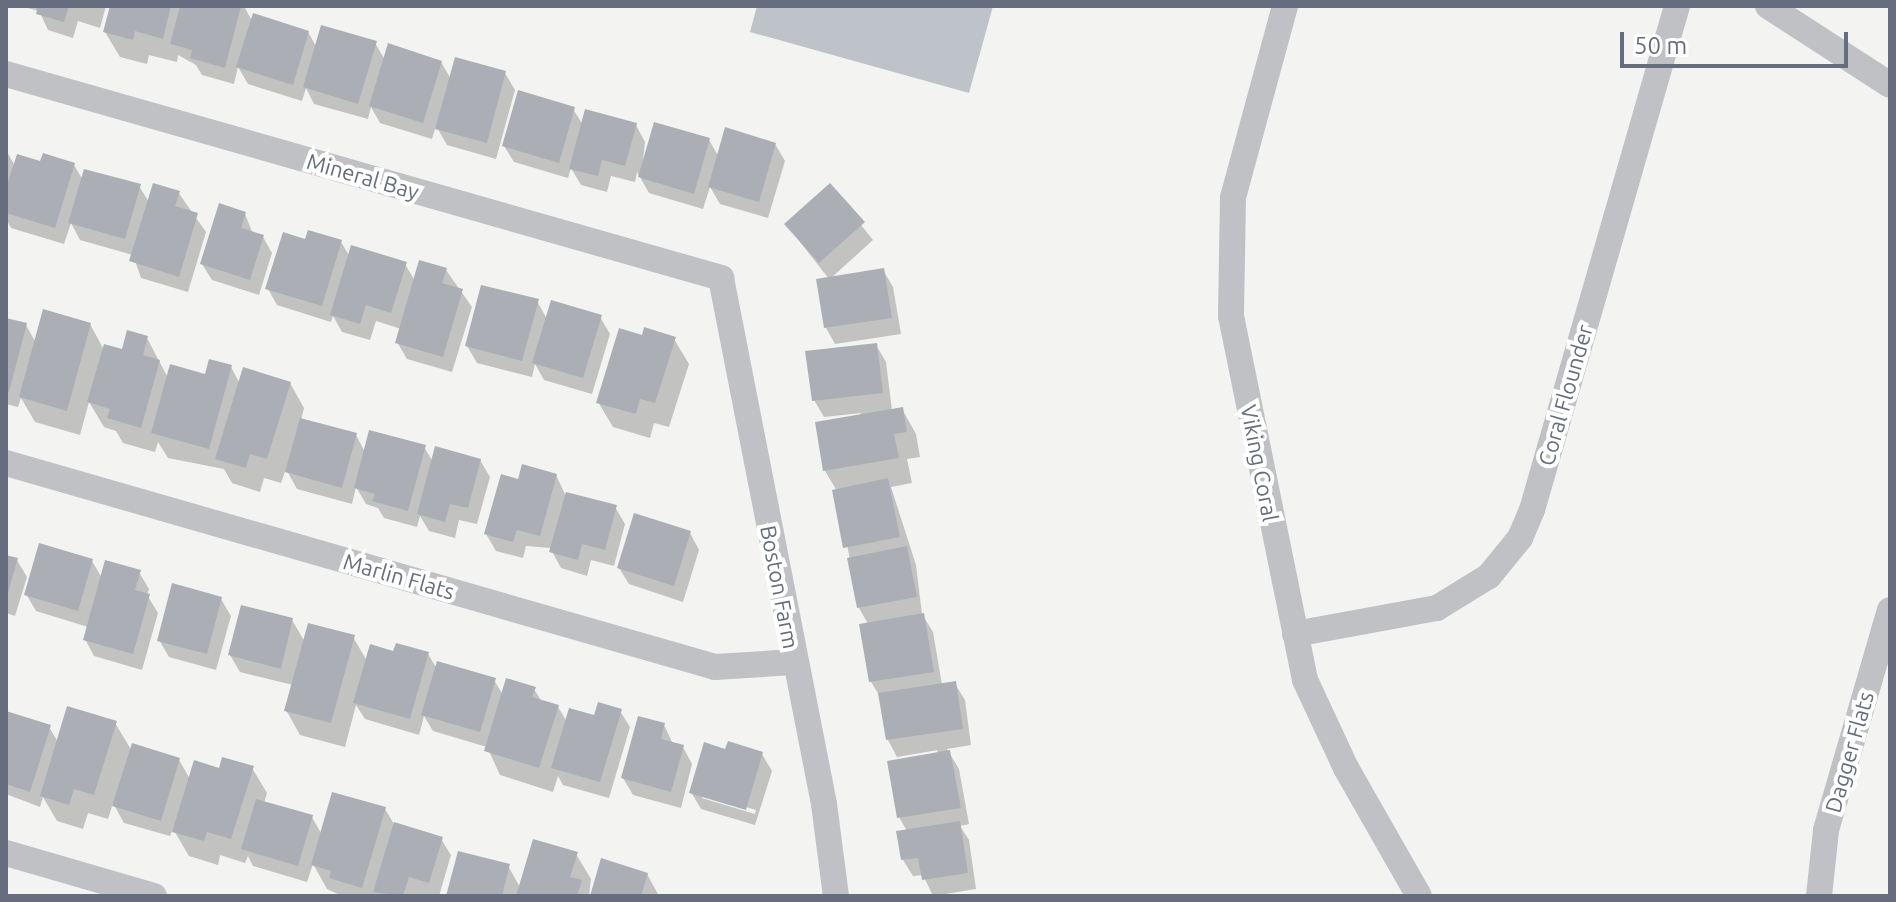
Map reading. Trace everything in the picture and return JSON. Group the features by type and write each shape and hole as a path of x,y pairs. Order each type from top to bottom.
{"street":[{"name":"Viking Coral","path":"1285,6 1233,198 1228,286 1305,680 1323,724 1419,896"},
{"name":"Coral Flounder","path":"1295,634 1437,608 1489,576 1520,538 1532,510 1677,6"},
{"path":"1768,6 1890,85"},
{"name":"Mineral Bay","path":"6,74 721,278"},
{"name":"Boston Farm","path":"721,278 824,804 836,896"},
{"name":"Marlin Flats","path":"6,463 715,667 794,662"},
{"name":"Dagger Flats","path":"1819,896 1826,830 1890,610"},
{"path":"6,853 154,896"}],"shaded area":[{"path":"757,6 993,6 969,93 750,32"}],"building":[{"path":"38,6 69,6 64,22 36,14"},
{"path":"110,6 171,6 163,39 135,31 133,40 103,32"},
{"path":"180,6 241,6 225,68 190,58 192,50 170,44"},
{"path":"253,13 309,31 293,85 236,67"},
{"path":"321,25 377,41 358,104 303,87"},
{"path":"388,43 442,61 423,123 369,106"},
{"path":"455,57 506,71 487,143 435,129"},
{"path":"518,90 575,107 559,163 502,146"},
{"path":"585,109 637,123 625,166 602,160 598,176 569,169"},
{"path":"654,122 710,138 694,194 638,177"},
{"path":"725,127 776,143 759,202 708,187"},
{"path":"43,153 75,163 55,228 6,213 6,188 17,154 40,161"},
{"path":"84,169 141,184 125,239 68,223"},
{"path":"153,183 180,191 175,206 198,213 179,277 129,261"},
{"path":"830,183 865,222 819,263 784,224"},
{"path":"219,203 246,212 241,228 264,235 250,280 200,264"},
{"path":"308,230 342,240 322,306 265,289 283,232 305,239"},
{"path":"351,245 407,262 391,313 366,305 360,324 330,315"},
{"path":"419,260 447,268 442,283 463,289 443,357 395,343"},
{"path":"884,268 892,318 824,328 816,279"},
{"path":"481,285 539,299 522,361 465,346"},
{"path":"551,300 602,315 583,378 532,363"},
{"path":"43,309 91,323 67,411 19,397"},
{"path":"6,318 27,323 9,392 6,391"},
{"path":"644,327 676,337 655,403 640,399 636,414 596,403 619,328 642,335"},
{"path":"127,330 148,336 143,355 160,360 141,428 107,418 110,409 87,402 104,344 122,349"},
{"path":"877,343 883,393 812,401 805,351"},
{"path":"209,359 232,365 209,449 151,433 170,364 205,374"},
{"path":"243,367 291,382 267,459 250,454 246,468 215,459"},
{"path":"903,407 907,432 894,434 899,458 823,471 815,422"},
{"path":"300,418 357,433 342,488 285,472"},
{"path":"369,430 426,445 408,511 372,501 375,494 354,488"},
{"path":"435,446 481,459 468,508 450,504 445,522 417,514"},
{"path":"522,464 557,474 540,536 517,530 513,542 484,534 501,474 518,479"},
{"path":"888,478 900,537 843,548 832,490"},
{"path":"566,492 617,505 605,550 582,544 578,560 549,552"},
{"path":"634,513 691,531 674,586 617,568"},
{"path":"39,543 93,559 78,611 24,595"},
{"path":"907,546 917,597 857,608 847,558"},
{"path":"6,555 18,558 7,596 6,596"},
{"path":"105,560 141,570 135,590 150,594 133,654 83,640"},
{"path":"172,583 222,597 207,654 157,641"},
{"path":"241,605 293,618 281,669 228,655"},
{"path":"924,613 934,672 869,682 859,624"},
{"path":"308,623 355,635 331,723 284,711"},
{"path":"396,643 429,652 410,719 353,703 370,644 393,651"},
{"path":"437,661 496,678 480,732 421,715"},
{"path":"506,678 536,687 532,697 559,705 539,768 484,751"},
{"path":"956,681 963,729 886,740 878,693"},
{"path":"598,702 622,709 600,782 551,768 569,708 594,715"},
{"path":"67,706 117,721 94,795 74,789 69,805 40,796"},
{"path":"6,711 51,725 30,792 6,784"},
{"path":"638,716 665,723 661,739 684,745 671,792 621,778"},
{"path":"728,741 763,752 746,810 689,793 704,742 725,749"},
{"path":"132,743 180,758 161,821 112,806"},
{"path":"950,750 961,808 897,818 887,761"},
{"path":"222,757 254,766 231,839 207,832 204,841 172,832 194,760 219,768"},
{"path":"332,792 386,807 362,888 329,878 331,871 311,865"},
{"path":"256,799 313,815 298,866 241,849"},
{"path":"960,821 968,873 922,880 918,858 901,860 896,831"},
{"path":"394,822 443,837 429,883 409,877 403,896 373,892"},
{"path":"533,839 578,852 570,877 582,880 577,896 516,896"},
{"path":"458,851 510,864 502,896 446,896"},
{"path":"601,858 648,873 641,896 590,896"}]}
